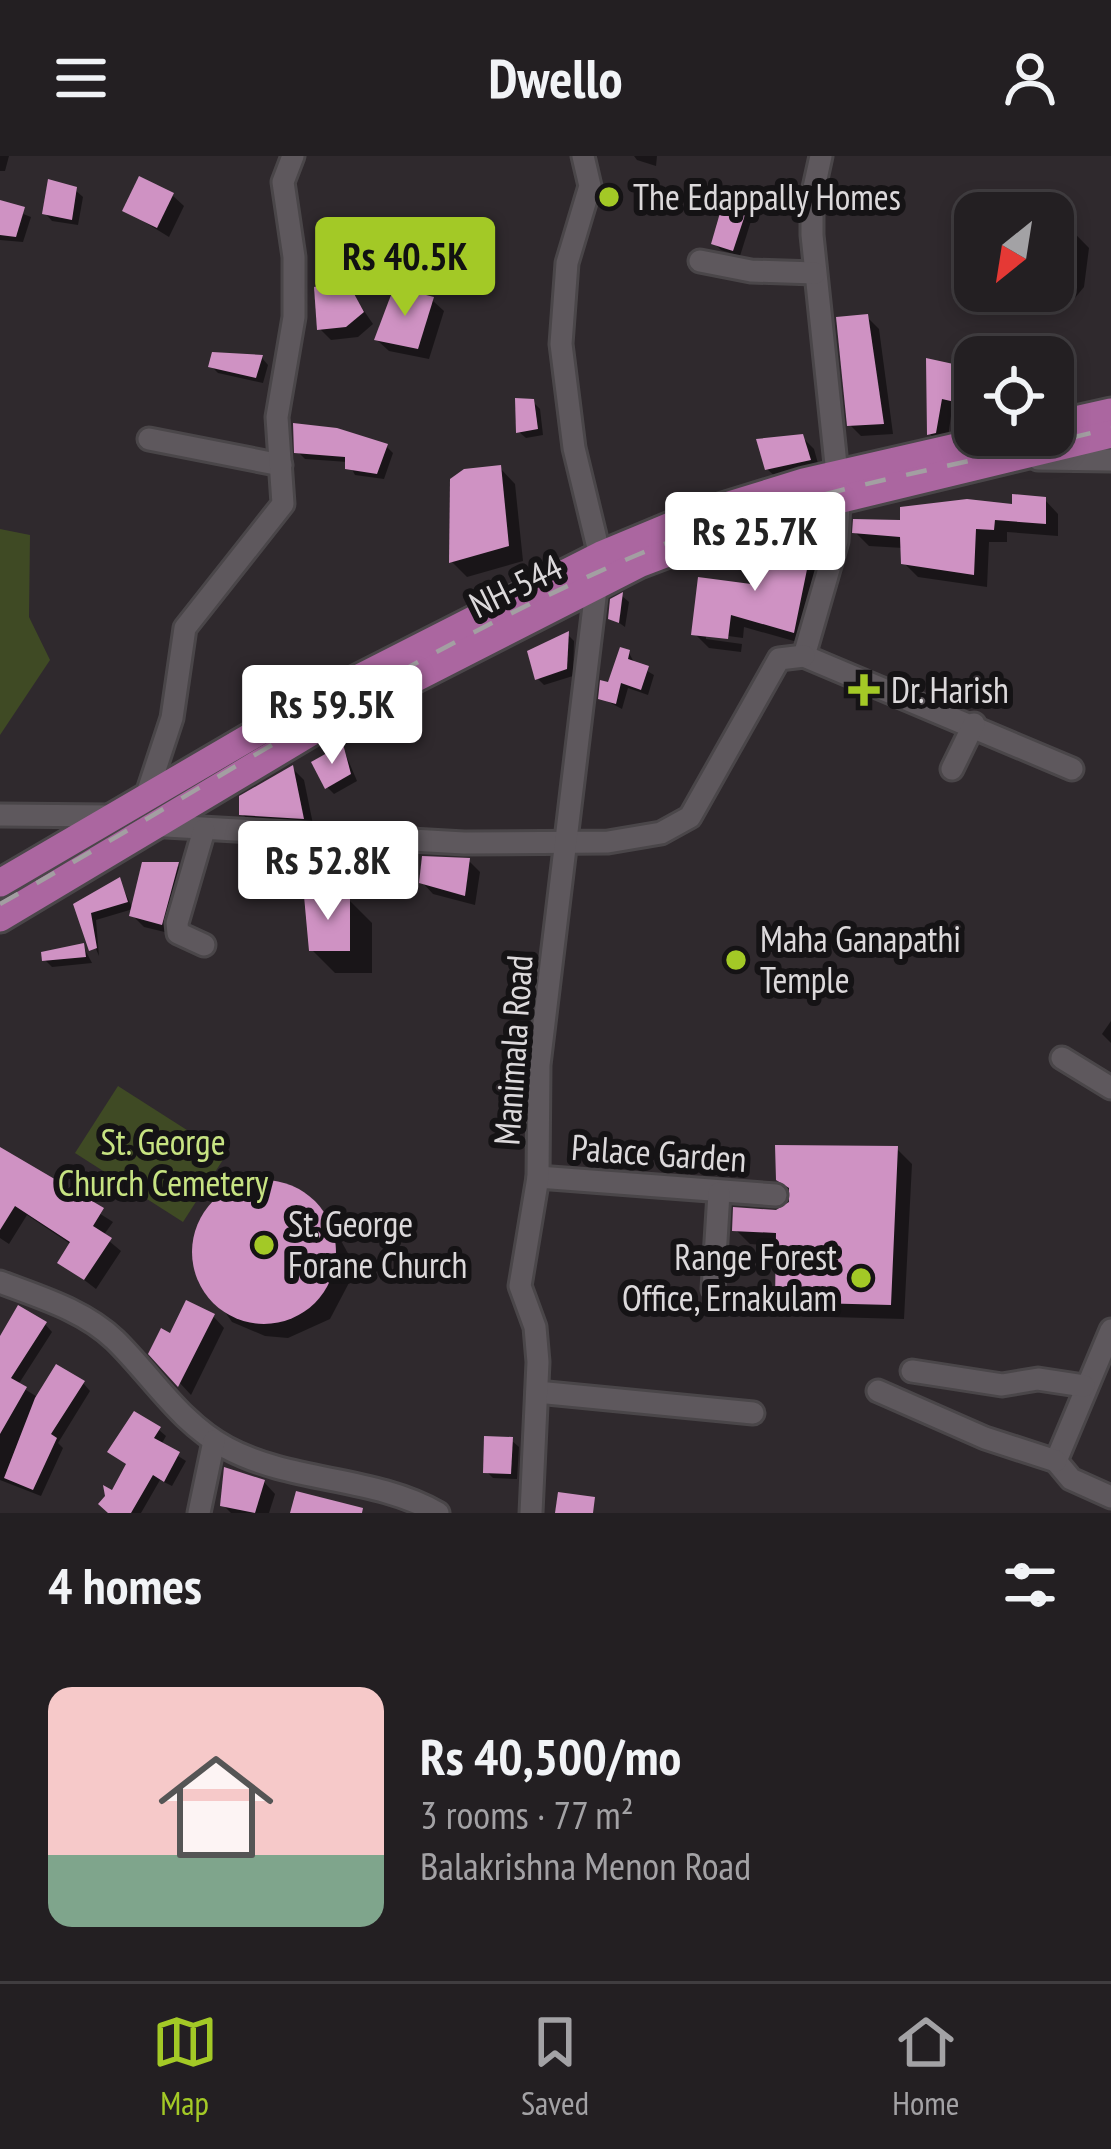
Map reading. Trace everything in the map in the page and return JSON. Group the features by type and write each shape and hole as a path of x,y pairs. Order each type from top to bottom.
{"main road":[{"path":"1074,420 1111,412"},
{"name":"NH-544","path":"1074,437 1111,434"},
{"name":"NH-544","path":"147,811 296,710 600,556 697,515 804,482 837,462 954,451"},
{"name":"NH-544","path":"0,883 639,564 754,520 839,503 975,456"},
{"name":"NH-544","path":"0,918 107,829"}],"street":[{"path":"293,156 283,182 294,257 294,316 278,417 283,504 185,628 172,718 147,811 204,830 357,833 464,843 638,840 679,827 703,798 779,659 804,656 974,724 1072,770"},
{"path":"583,156 590,186 567,263 560,344 574,448 600,556"},
{"path":"821,156 812,196 814,273 837,462"},
{"path":"700,261 751,271 814,273"},
{"path":"149,439 281,465"},
{"path":"1074,454 1111,460"},
{"path":"804,656 832,562 839,503"},
{"name":"Manimala Road","path":"531,1513 535,1327 520,1286 538,1177 539,1064 575,840 592,590 600,556"},
{"path":"952,770 974,724"},
{"path":"0,815 107,829"},
{"path":"204,830 177,923 178,933 204,945"},
{"path":"1062,1058 1111,1088"},
{"name":"Palace Garden","path":"538,1177 776,1195"},
{"path":"712,1289 719,1193"},
{"path":"0,1282 98,1325 164,1398 214,1441 264,1465 363,1488 438,1513"},
{"path":"1056,1461 1111,1330"},
{"path":"912,1371 1002,1384 1038,1379 1084,1386"},
{"path":"878,1391 985,1438 1056,1461 1071,1479 1111,1497"},
{"path":"537,1392 753,1413"},
{"path":"199,1513 214,1441"}],"green space":[{"path":"0,529 30,535 29,617 50,660 0,735"},
{"name":"St. George Church Cemetery","path":"118,1086 226,1155 183,1222 75,1153"}],"building":[{"path":"139,176 174,193 157,228 122,211"},
{"path":"48,179 77,187 72,220 42,214"},
{"path":"0,200 25,207 16,237 0,235"},
{"path":"722,206 746,212 733,251 711,244"},
{"path":"346,279 364,312 346,327 317,330 314,287"},
{"path":"394,287 434,297 418,349 374,340"},
{"path":"868,314 884,424 847,426 836,317"},
{"path":"212,352 263,355 256,378 208,367"},
{"path":"926,358 954,364 954,402 942,399 936,433 927,435"},
{"path":"515,398 534,399 538,429 516,433"},
{"path":"293,423 337,428 388,444 377,474 345,469 345,457 294,453"},
{"path":"803,434 811,460 765,470 756,439"},
{"path":"501,465 509,546 449,563 450,479 464,469"},
{"path":"1012,494 1046,497 1046,524 995,520 994,530 976,529 974,575 901,564 900,537 852,533 853,519 900,520 900,507 967,499 1012,504"},
{"path":"813,540 794,633 731,615 728,639 691,635 698,577 751,584 756,555"},
{"path":"623,592 619,623 608,619 610,599"},
{"path":"569,631 567,669 535,680 527,651"},
{"path":"620,647 630,650 628,659 649,666 641,690 621,683 616,704 598,699 600,680 608,682"},
{"path":"343,744 351,774 325,789 311,762"},
{"path":"293,765 304,819 239,815 239,796"},
{"path":"422,856 470,858 465,896 419,883"},
{"path":"142,862 179,862 162,925 129,916"},
{"path":"120,877 128,902 91,913 97,948 89,951 73,904"},
{"path":"304,896 350,897 350,951 309,951"},
{"path":"84,943 86,957 42,961 41,952"},
{"path":"775,1145 898,1146 891,1305 775,1302 776,1233 732,1231 733,1207 776,1210 789,1202 789,1188 776,1180"},
{"path":"0,1147 104,1208 93,1226 112,1238 84,1280 57,1263 70,1242 15,1206 0,1230"},
{"name":"St. George Forane Church","path":"264,1180 292,1185 315,1201 331,1224 336,1252 331,1280 315,1303 292,1319 264,1324 236,1319 213,1303 197,1280 192,1252 197,1224 213,1201 236,1185"},
{"path":"186,1300 215,1314 178,1387 148,1354 161,1328 170,1333"},
{"path":"18,1305 47,1322 11,1378 27,1387 0,1434 0,1336"},
{"path":"56,1364 85,1381 51,1434 57,1438 33,1490 4,1478 35,1398"},
{"path":"134,1411 161,1427 154,1438 180,1452 164,1482 153,1475 131,1513 108,1513 98,1504 105,1496 103,1485 112,1490 126,1464 107,1452"},
{"path":"484,1436 513,1437 511,1474 483,1473"},
{"path":"224,1467 265,1480 255,1513 220,1506"},
{"path":"296,1491 363,1508 362,1513 290,1513"},
{"path":"558,1492 595,1497 593,1513 555,1513"}],"railway":[{"path":"0,904 393,676 637,555 811,498 1111,428"}],"place":[{"name":"The Edappally Homes","path":"609,197"},
{"name":"Dr. Harish","path":"864,690"},
{"name":"Maha Ganapathi Temple","path":"736,960"},
{"name":"St. George Forane Church","path":"264,1245"},
{"name":"Range Forest Office, Ernakulam","path":"861,1278"}]}
